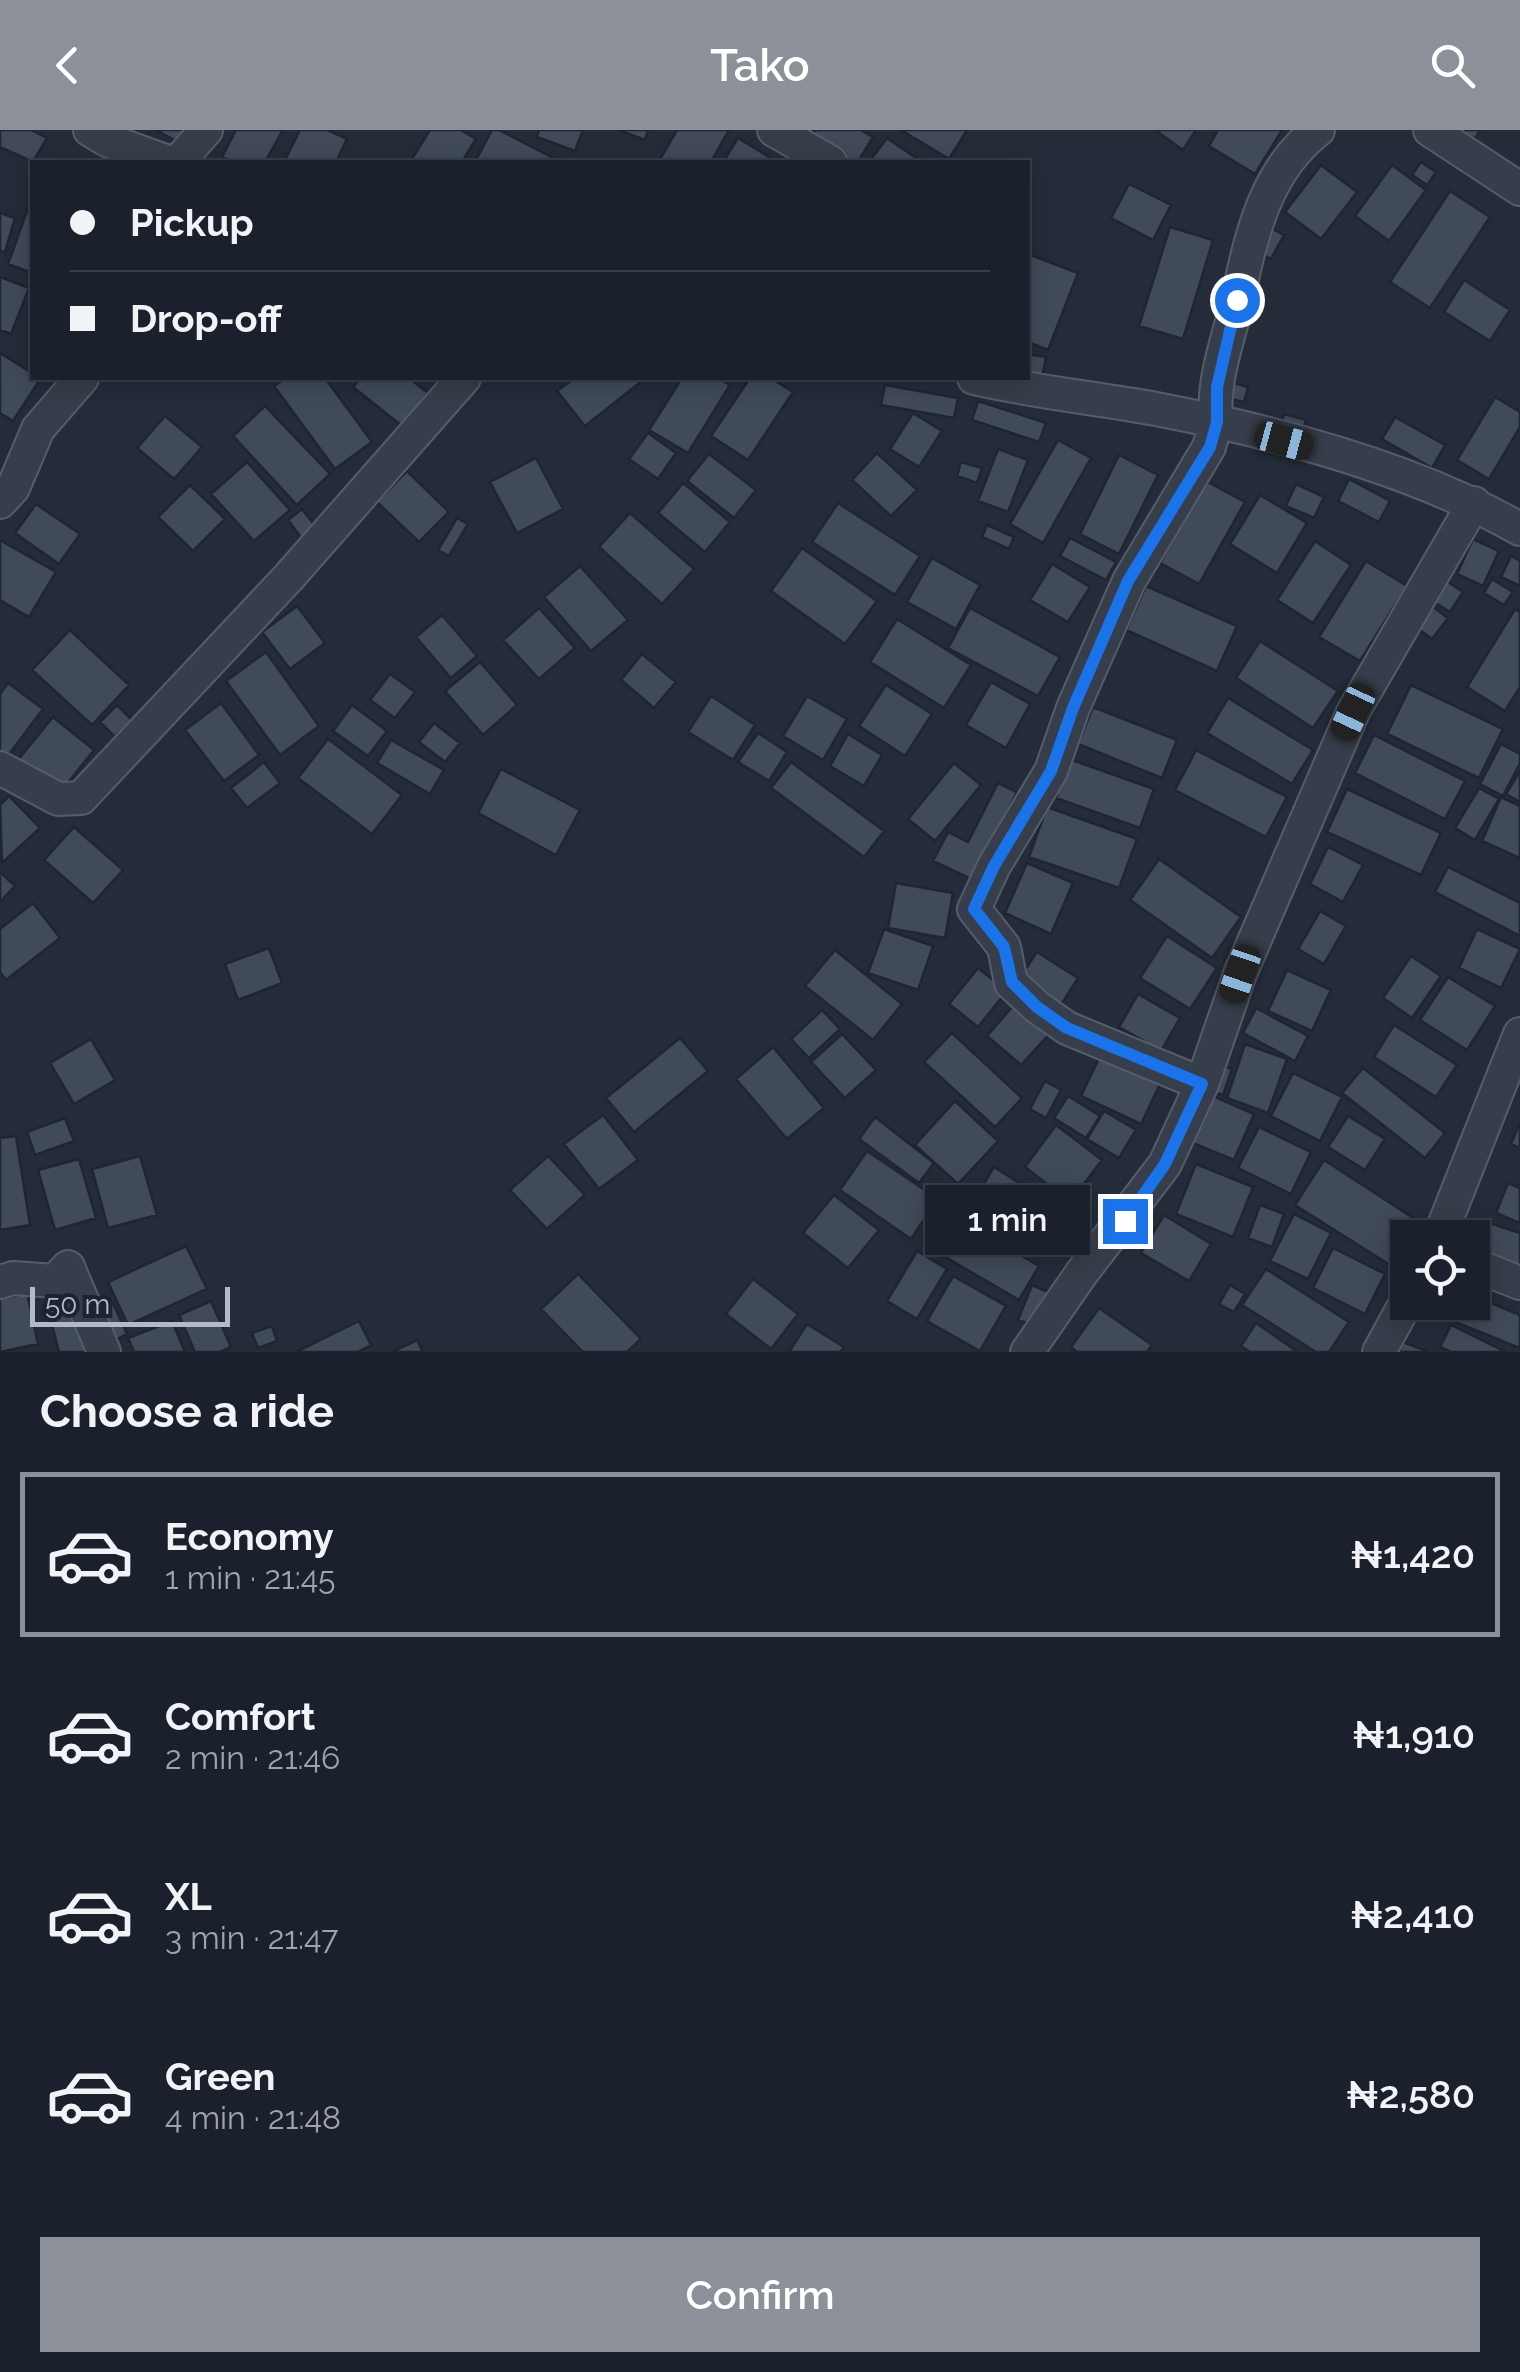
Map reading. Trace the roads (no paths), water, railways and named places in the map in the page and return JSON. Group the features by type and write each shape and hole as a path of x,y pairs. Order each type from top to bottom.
{"street":[{"path":"90,130 162,160"},
{"path":"180,160 206,130"},
{"path":"774,130 826,160"},
{"path":"1202,1084 1067,1028 1037,1007 1012,982 1004,947 974,909 994,866 1051,771 1073,708 1128,581 1210,447 1206,420 1252,233 1284,165 1318,130"},
{"path":"1430,130 1520,189"},
{"path":"0,502 13,488 38,429 80,380"},
{"path":"0,768 58,800 81,798 288,578 462,380"},
{"path":"985,380 1206,420 1385,468 1474,503 1520,528"},
{"path":"1027,1352 1165,1164 1202,1084 1240,974 1353,712 1474,503"},
{"path":"1446,1220 1520,1034"},
{"path":"0,1282 14,1278 55,1281 68,1267 104,1352"},
{"path":"1490,1271 1520,1283"},
{"path":"1379,1352 1396,1320"}]}
